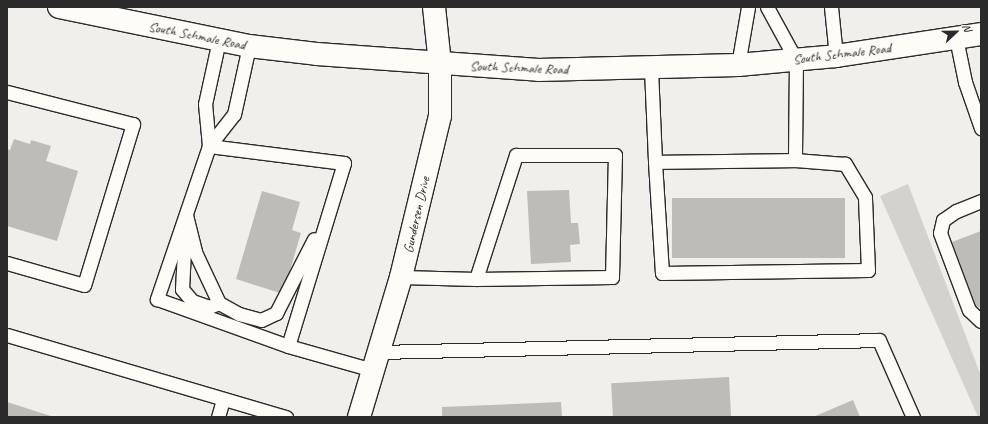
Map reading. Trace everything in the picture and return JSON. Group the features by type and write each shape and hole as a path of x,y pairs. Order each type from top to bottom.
{"main road":[{"name":"South Schmale Road","path":"59,7 249,46 317,54 538,70 652,69 738,65 836,56 981,34"},
{"name":"Gundersen Drive","path":"359,417 402,277 440,116 440,64 434,7"}],"lane":[{"path":"738,65 748,7"},
{"path":"767,7 796,60 795,160"},
{"path":"831,7 836,56"},
{"path":"956,38 965,82 981,128"},
{"path":"209,146 205,104 219,40"},
{"path":"249,46 234,114 209,146 157,298 288,346 376,361 879,340 913,417"},
{"path":"652,69 655,162 662,273 868,270 865,197 845,164 795,160 655,162"},
{"path":"7,92 133,124 84,284 7,263"},
{"path":"209,146 344,163 288,346"},
{"path":"402,277 476,279 612,277 615,156 516,155 476,279"},
{"path":"981,201 956,211 943,220 940,233 969,310 981,321"},
{"path":"186,215 195,252 219,303 239,314 261,320 276,313 329,208"},
{"path":"186,215 182,289 192,302 209,307 219,303"},
{"path":"7,335 284,417"},
{"path":"218,417 223,400"}],"shaded area":[{"path":"908,184 981,376 981,417 978,417 880,196"}],"building":[{"path":"14,139 30,144 31,140 51,146 46,161 78,171 57,241 7,226 7,149 10,150"},
{"path":"569,190 571,223 578,223 580,244 570,245 571,262 531,264 527,191"},
{"path":"262,191 300,202 292,230 301,233 283,294 236,279"},
{"path":"672,198 845,198 845,258 672,258"},
{"path":"981,231 981,308 976,306 952,242"},
{"path":"729,377 731,417 613,417 611,383"},
{"path":"853,400 860,417 813,417"},
{"path":"7,402 54,417 7,417"},
{"path":"561,402 562,417 442,417 442,407"}]}
